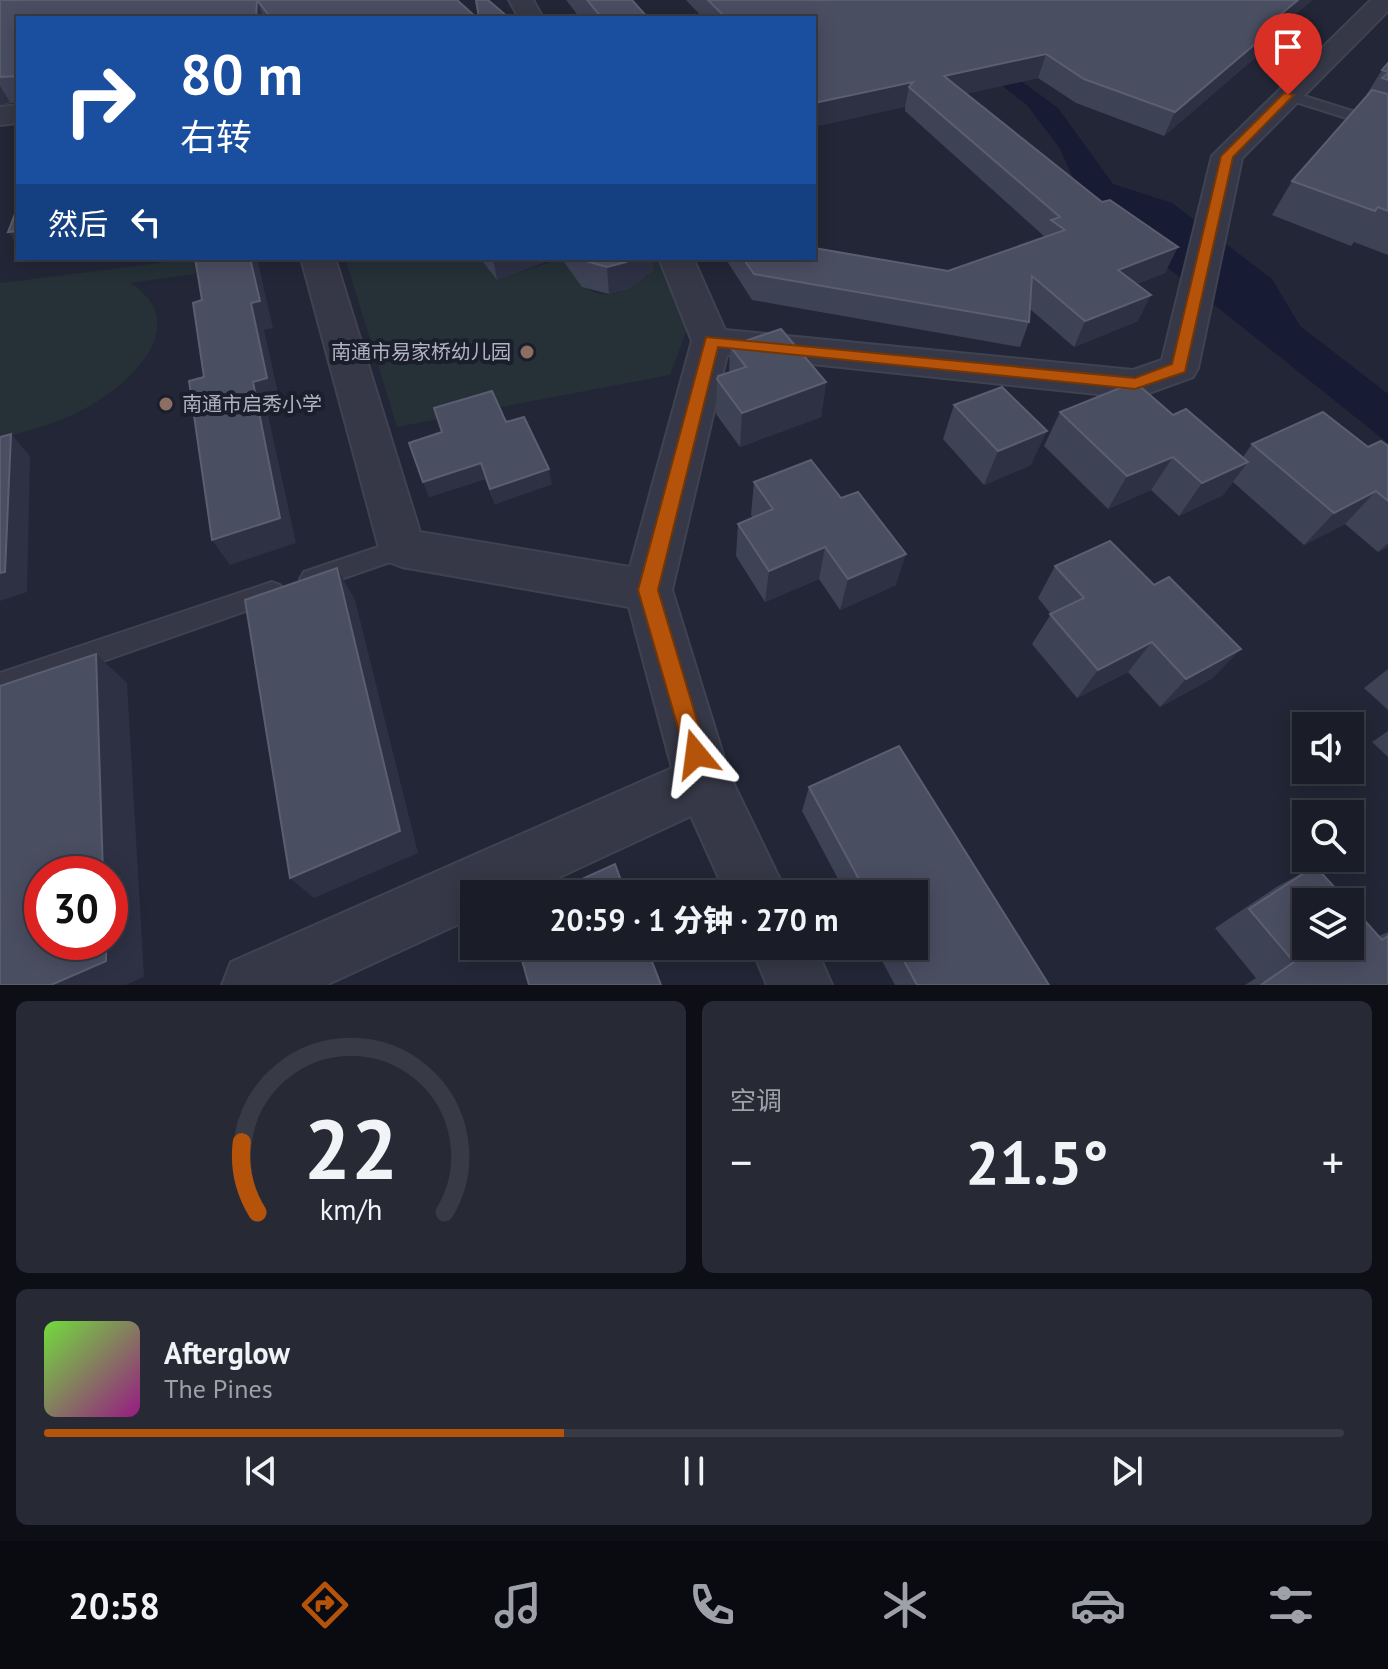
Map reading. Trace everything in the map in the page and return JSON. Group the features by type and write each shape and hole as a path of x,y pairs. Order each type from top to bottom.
{"street":[{"path":"711,341 1135,384 1179,368 1227,156 1385,0"},
{"path":"319,260 402,548 648,590"},
{"path":"677,260 711,341 648,590 704,782 750,880"},
{"path":"254,985 704,782"},
{"path":"788,960 800,985"}],"lane":[{"path":"1288,95 1388,127"},
{"path":"0,685 402,548"}],"shaded area":[{"path":"198,260 195,274 130,283 149,300 157,317 156,336 148,354 135,371 100,400 72,415 0,438 0,283"},
{"name":"南通市易家桥幼儿园","path":"346,260 482,260 498,279 563,260 582,284 596,293 605,294 628,289 626,260 659,260 687,330 670,375 397,427"}],"water":[{"path":"890,0 910,0 1058,108 1113,184 1172,203 1272,279 1300,326 1388,394 1388,443 1143,248 1075,182 1059,147 1027,105"}],"building":[{"path":"0,0 257,0 256,16 16,16 16,76 0,77"},
{"path":"257,0 457,0 475,16 305,15 269,16"},
{"path":"476,0 488,0 507,16 479,16"},
{"path":"587,0 632,0 646,16 600,16"},
{"path":"708,0 1298,0 1281,14 1288,16 1175,112 1084,79 1046,54 944,76 1102,202 1110,200 1178,247 1118,270 1151,295 1085,321 1032,276 1029,322 754,274 744,260 816,260 816,248 948,271 1065,230 1051,220 1060,217 909,87 913,82 816,103 816,16 724,16"},
{"path":"1372,90 1388,94 1388,211 1378,207 1375,211 1292,181"},
{"path":"16,211 16,231 8,232"},
{"path":"195,260 250,260 260,301 251,303 267,378 253,382 280,518 212,540 189,381 204,377 193,303 202,300"},
{"path":"582,260 628,260 607,267"},
{"path":"781,329 826,382 742,413 717,379 746,367 730,346"},
{"path":"1135,382 1173,415 1186,409 1248,462 1202,483 1173,457 1127,476 1060,412"},
{"path":"1002,387 1047,431 998,451 954,405"},
{"path":"492,391 506,422 524,417 549,469 490,489 481,463 423,482 409,443 442,432 434,408"},
{"path":"1323,412 1368,447 1381,441 1388,446 1388,501 1376,491 1334,513 1252,444"},
{"path":"11,434 5,572 0,573 0,437"},
{"path":"811,460 841,498 858,492 906,554 848,579 825,547 769,571 738,524 773,509 754,482"},
{"path":"1110,541 1154,585 1169,577 1241,649 1186,679 1152,642 1098,670 1050,614 1084,598 1055,566"},
{"path":"337,568 400,831 290,878 245,600"},
{"path":"96,654 102,856 24,856 24,960 106,961 51,985 0,985 0,686"},
{"path":"899,746 1049,985 917,985 904,960 928,960 928,880 859,880 809,787"},
{"path":"615,864 621,880 580,880"},
{"path":"1306,872 1320,872 1335,888 1292,888 1292,960 1249,909"},
{"path":"1364,920 1382,940 1388,936 1388,985 1261,985 1294,962 1292,960 1364,960"},
{"path":"522,960 651,960 661,985 529,985"}],"place":[{"name":"南通市易家桥幼儿园","path":"527,352"},
{"name":"南通市启秀小学","path":"166,404"}],"route":[{"path":"696,754 648,590 711,341 1135,384 1179,368 1227,156 1288,95"}]}
